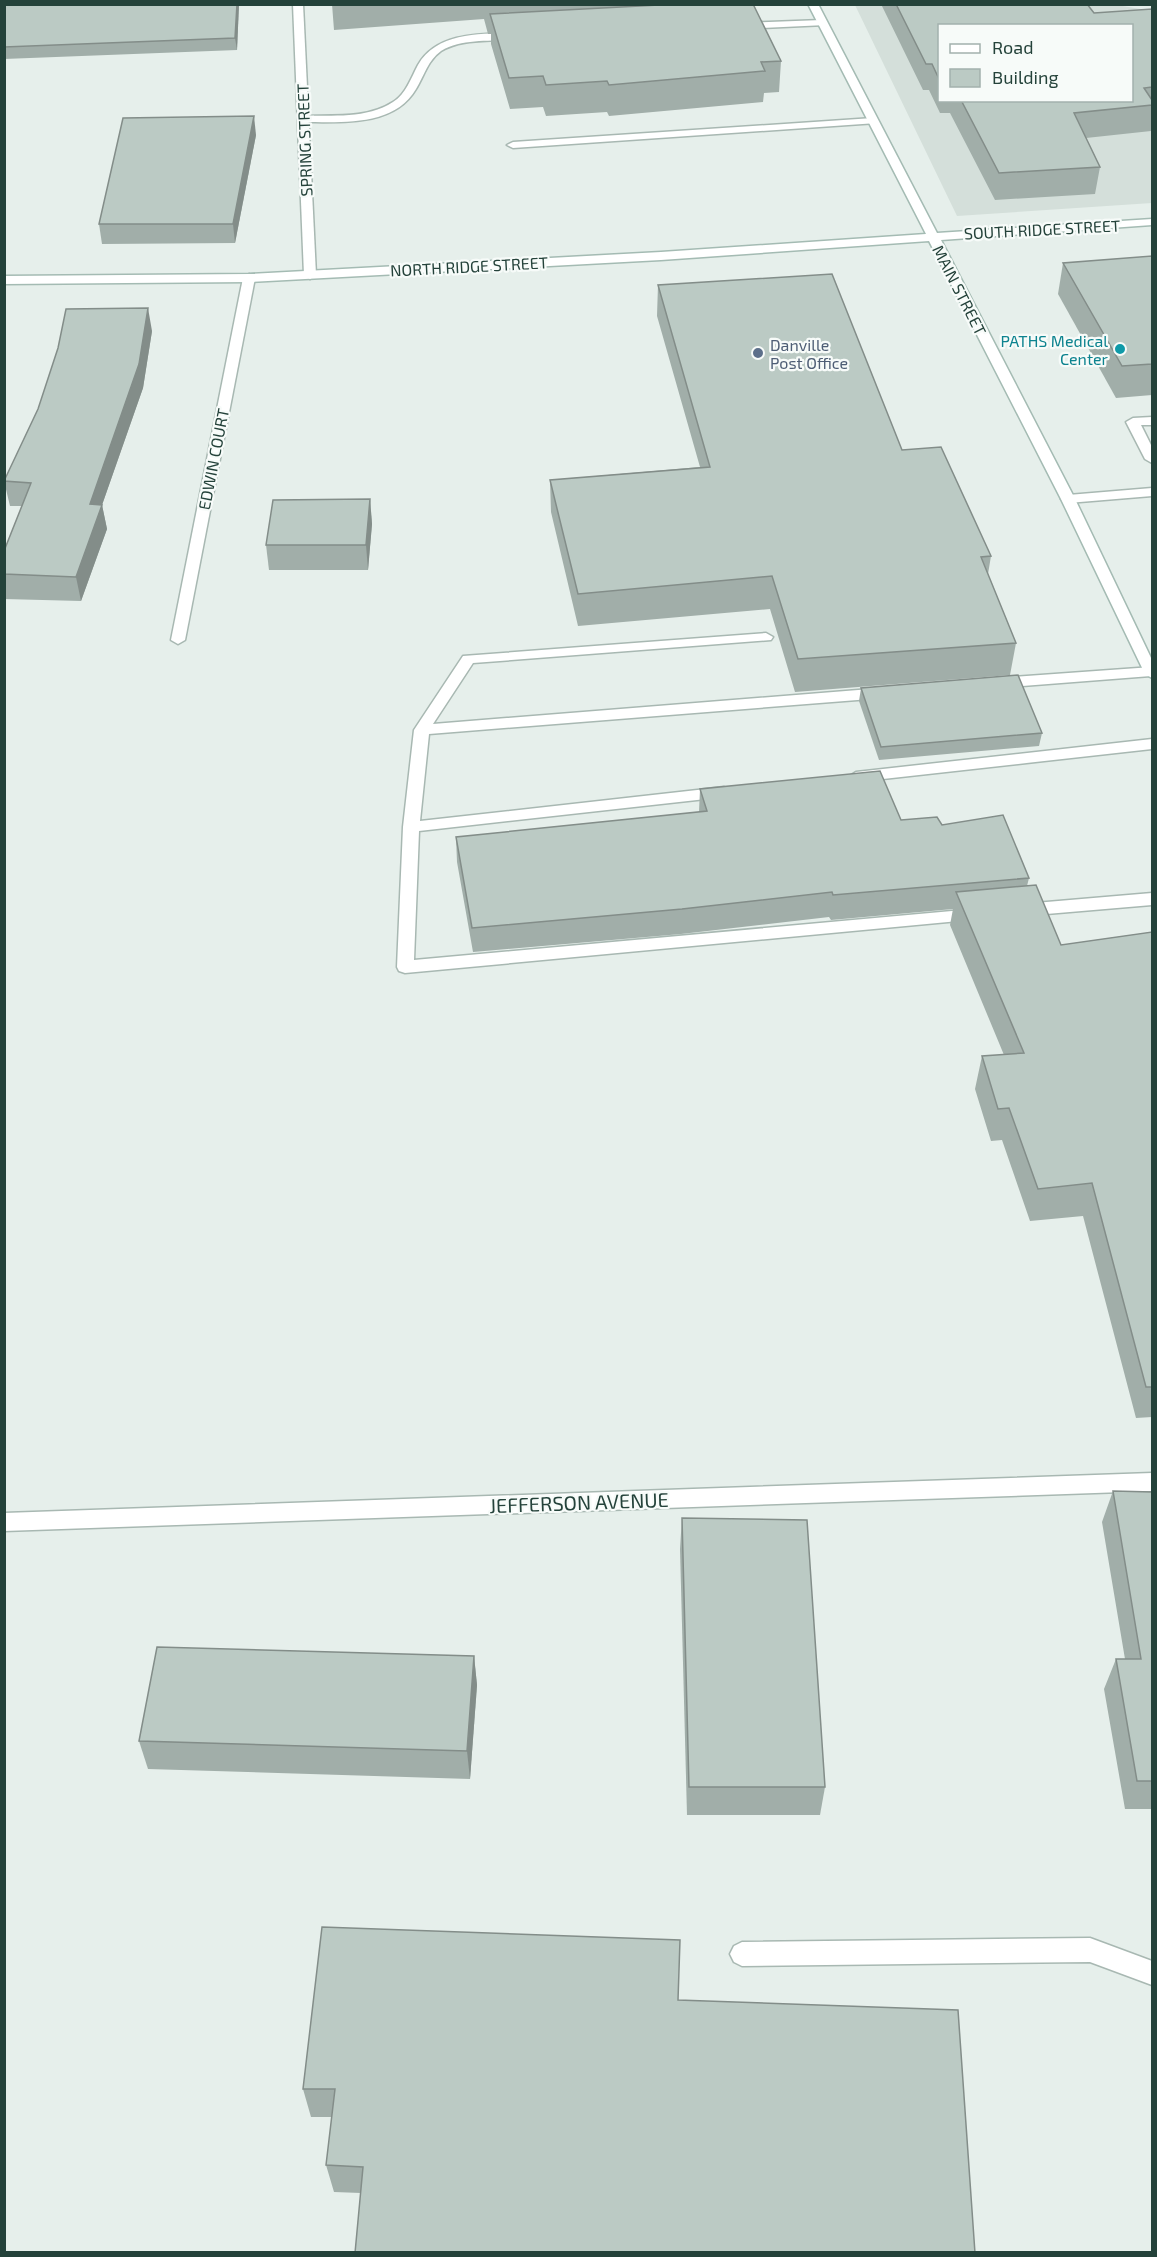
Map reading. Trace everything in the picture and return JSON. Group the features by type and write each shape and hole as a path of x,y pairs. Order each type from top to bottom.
{"street":[{"name":"SPRING STREET","path":"298,4 310,274"},
{"name":"MAIN STREET","path":"813,4 1068,499 1152,672"},
{"path":"729,27 822,23"},
{"path":"303,119 357,117 379,113 396,106 407,97 430,54 467,40 520,36"},
{"path":"513,145 873,121"},
{"name":"SOUTH RIDGE STREET","path":"932,235 1152,222"},
{"name":"NORTH RIDGE STREET","path":"4,280 249,278 661,256 932,235"},
{"name":"EDWIN COURT","path":"178,640 249,278"},
{"path":"1152,421 1133,422 1152,459"},
{"path":"1068,499 1152,492"},
{"path":"765,637 468,659 422,730 411,826 405,967 986,914"},
{"path":"986,684 1152,672"},
{"path":"422,730 904,691"},
{"path":"835,780 1152,744"},
{"path":"411,826 741,790"},
{"path":"1010,912 1152,899"},
{"name":"JEFFERSON AVENUE","path":"4,1522 1152,1482"},
{"path":"742,1954 1090,1950 1152,1973"}],"shaded area":[{"path":"1111,4 1152,11 1152,203 957,216 855,5"}],"building":[{"path":"4,4 237,4 235,38 4,47"},
{"path":"678,4 753,4 781,61 761,62 765,71 609,85 607,81 546,85 543,76 509,78 490,14"},
{"path":"896,4 1087,4 1094,13 1152,9 1152,87 1144,88 1152,100 1152,105 1074,113 1100,167 999,173 962,102 1133,102 1133,24 938,24 938,77 932,64 926,64"},
{"path":"254,116 233,224 99,224 123,118"},
{"path":"1152,256 1152,364 1122,366 1063,263"},
{"path":"832,274 902,450 941,447 991,556 981,557 1016,643 798,659 772,576 578,594 550,480 710,467 658,285"},
{"path":"148,308 139,364 90,504 102,505 76,577 4,574 4,551 31,483 4,481 38,409 58,348 66,309"},
{"path":"370,499 366,545 266,545 273,500"},
{"path":"1018,675 1042,733 881,747 861,688"},
{"path":"880,771 901,820 937,817 942,825 1003,815 1029,878 833,895 832,892 682,909 472,928 456,837 707,811 700,789"},
{"path":"1036,885 1061,945 1152,932 1152,1387 1146,1387 1092,1183 1038,1189 1009,1108 998,1109 982,1056 1024,1053 956,892"},
{"path":"1113,1491 1152,1492 1152,1781 1137,1781 1116,1659 1141,1659"},
{"path":"682,1518 807,1520 825,1787 689,1787"},
{"path":"157,1647 474,1656 467,1751 139,1741"},
{"path":"322,1927 680,1940 678,2000 958,2010 975,2253 355,2253 363,2167 326,2165 335,2089 303,2089"}],"place":[{"name":"PATHS Medical Center","path":"1120,349"},
{"name":"Danville Post Office","path":"758,353"}]}
